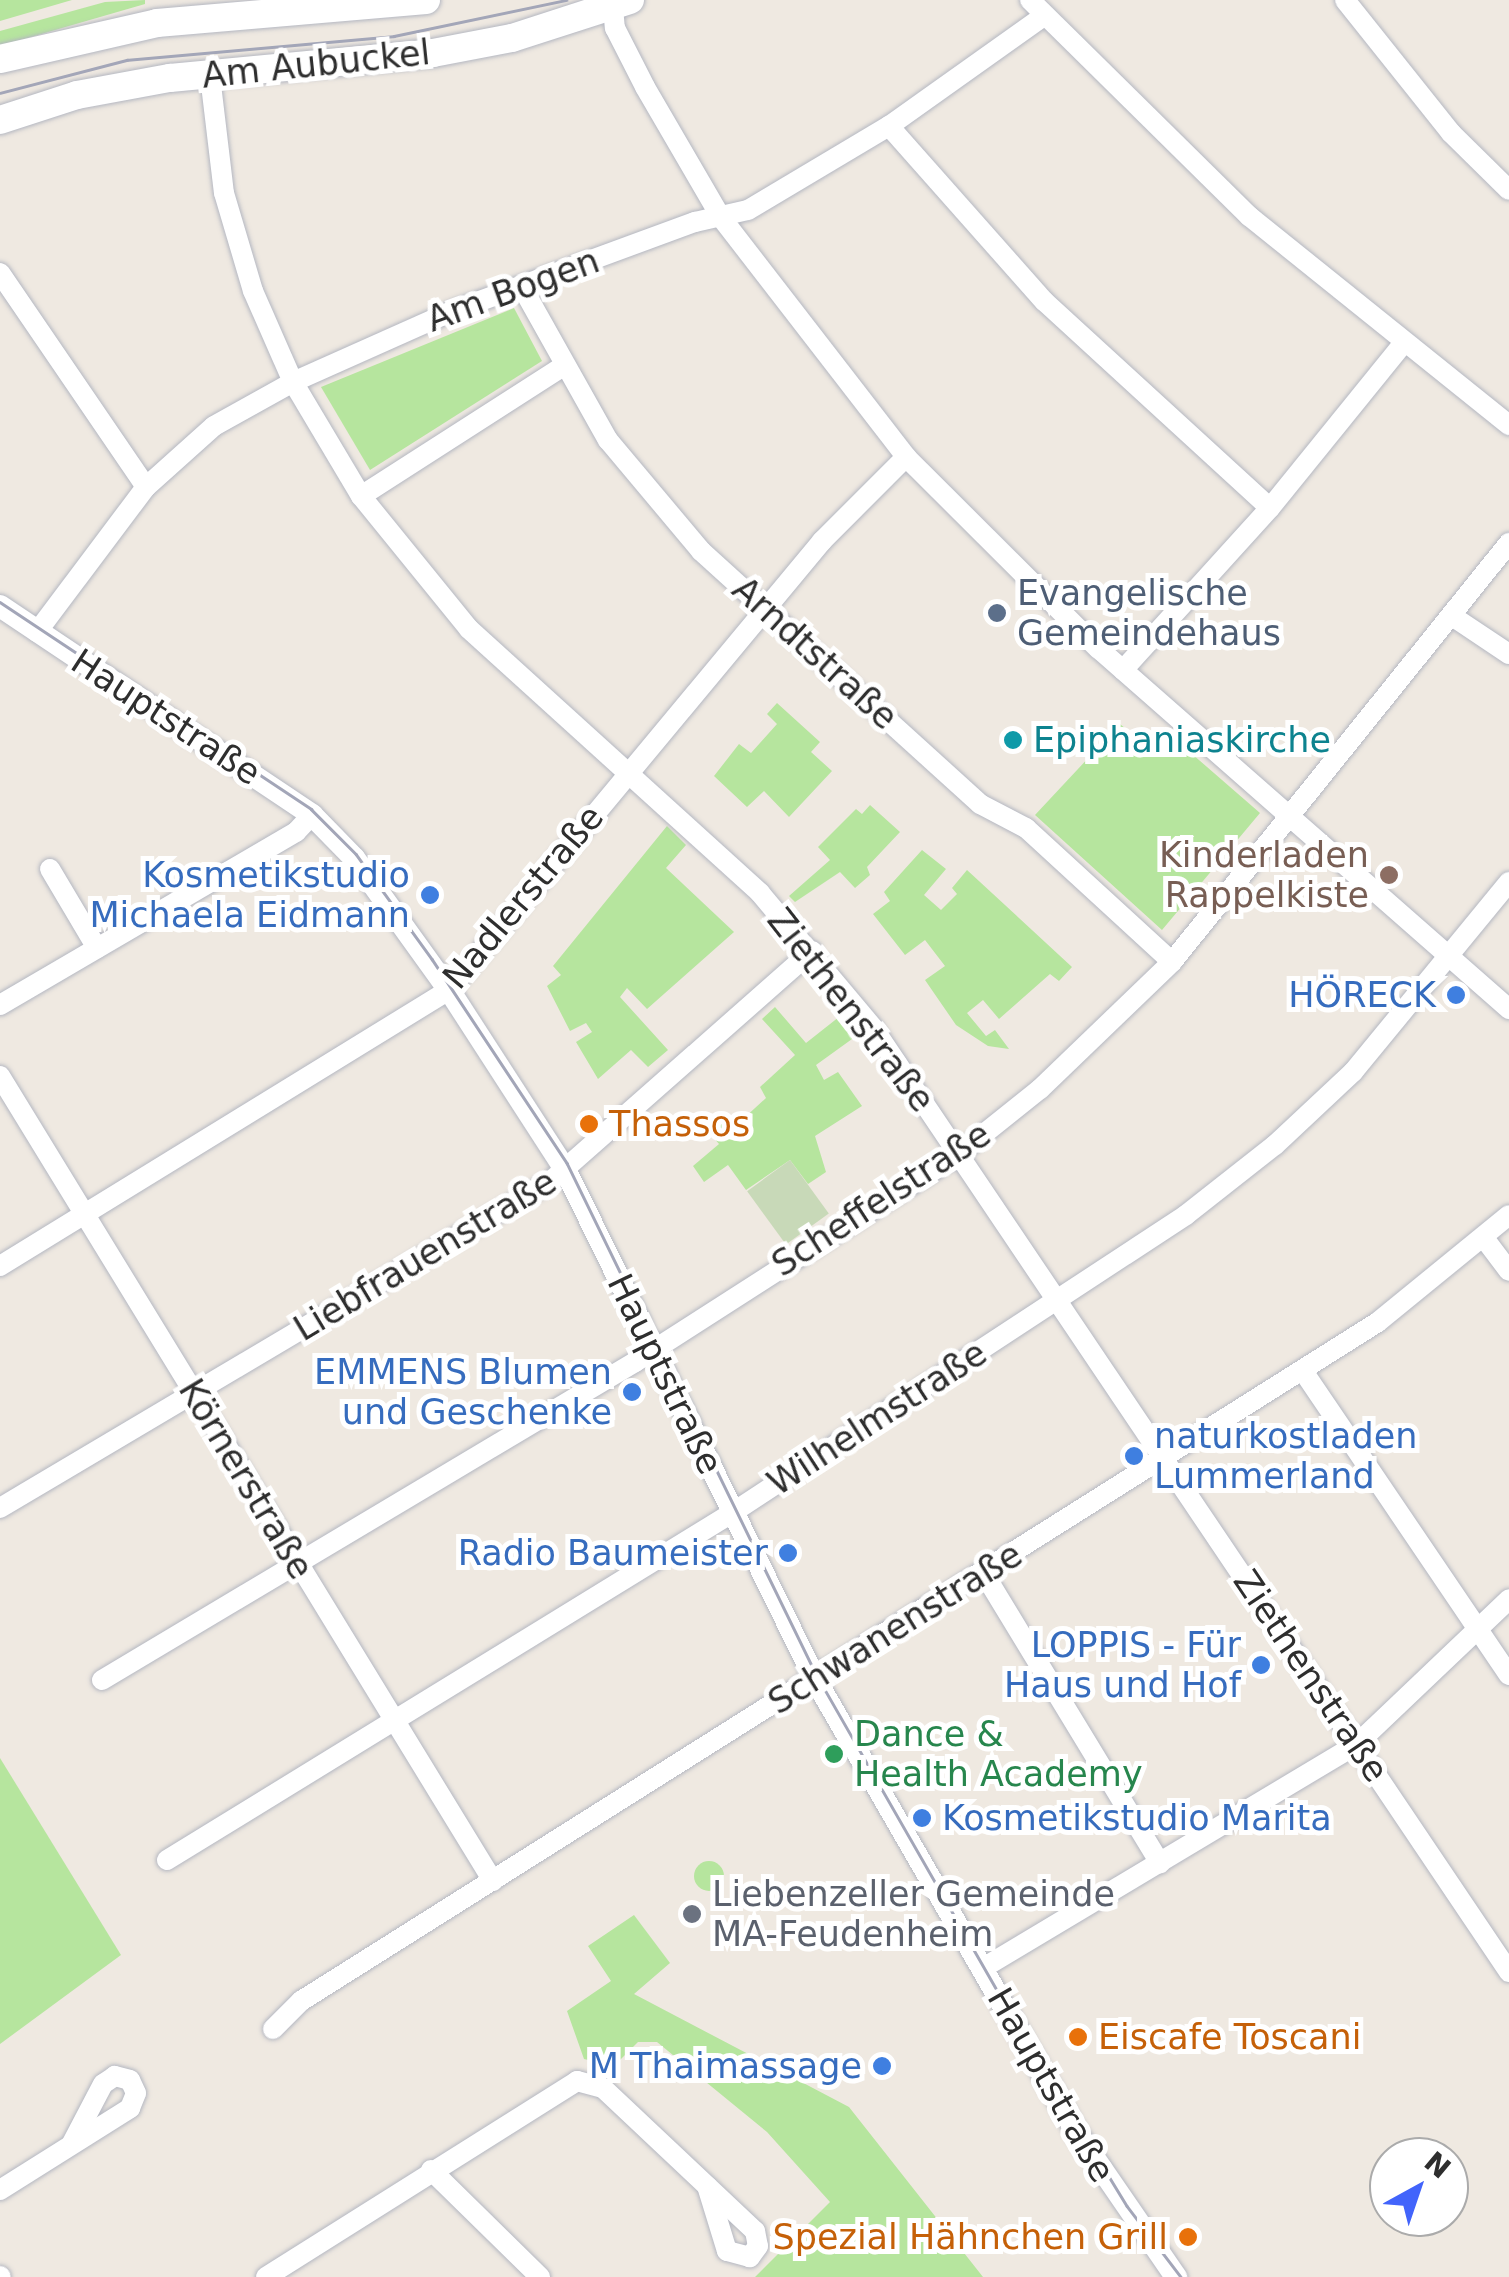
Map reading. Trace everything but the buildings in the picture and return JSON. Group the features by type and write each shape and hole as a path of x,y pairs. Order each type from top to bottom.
{"main road":[{"name":"Am Aubuckel","path":"0,59 157,24 426,0"},
{"name":"Am Aubuckel","path":"0,120 77,95 210,76 433,53 618,2"}],"street":[{"path":"1030,0 1249,216 1403,344 1509,425"},
{"path":"1345,0 1451,133 1509,190"},
{"path":"618,2 615,28 720,216 906,456 979,536 1123,670 1509,1008"},
{"name":"Am Bogen","path":"37,632 146,487 214,426 293,382 522,286 720,216 748,210 889,126 1044,16"},
{"name":"Ziethenstraße","path":"210,76 224,193 252,291 293,382 362,496 469,630 699,833 812,951 1061,1298 1509,1972"},
{"path":"889,126 1044,301 1270,508"},
{"path":"0,273 146,487"},
{"name":"Arndtstraße","path":"522,286 562,367 652,499 765,609 980,804 1026,828 1172,962"},
{"path":"1123,670 1270,508 1403,344"},
{"path":"362,496 562,367"},
{"name":"Nadlerstraße","path":"0,1266 449,990 765,609 906,456"},
{"name":"Scheffelstraße","path":"102,1680 654,1348 960,1153 1040,1089 1172,962 1455,618 1509,543"},
{"name":"Hauptstraße","path":"0,606 312,814 354,858 449,990 566,1171 815,1679 1120,2201 1176,2277"},
{"path":"1455,618 1509,654"},
{"path":"0,1005 296,832 312,814"},
{"path":"50,869 97,948"},
{"name":"Wilhelmstraße","path":"168,1860 732,1513 1061,1298 1275,1145 1352,1072 1509,882"},
{"name":"Liebfrauenstraße","path":"0,1508 566,1171 812,951"},
{"name":"Körnerstraße","path":"0,1076 493,1881"},
{"name":"Schwanenstraße","path":"272,2029 301,2001 1303,1371 1425,1289 1509,1214"},
{"path":"1484,1238 1509,1270"},
{"path":"1303,1371 1509,1675"},
{"path":"983,1572 1160,1863"},
{"path":"983,1968 1357,1744 1509,1600"},
{"path":"273,2275 431,2170 577,2082 591,2080 707,2186"},
{"path":"0,2190 72,2143"},
{"path":"431,2170 534,2274"}],"green space":[{"path":"0,0 72,0 0,21"},
{"path":"145,0 145,4 0,46 0,31 105,2"},
{"path":"514,308 542,361 370,470 321,387"},
{"path":"777,703 820,742 811,752 832,771 789,817 764,791 747,807 714,776 739,744 751,753 777,724 767,714"},
{"path":"1120,724 1145,745 1161,727 1260,813 1162,930 1035,815"},
{"path":"870,805 900,832 867,867 870,875 855,888 840,872 795,902 789,896 830,860 818,847 856,809 862,814"},
{"path":"667,826 686,845 666,868 734,932 647,1009 627,988 620,997 668,1050 648,1067 631,1050 598,1079 576,1042 592,1032 586,1023 570,1031 547,986 561,975 553,966"},
{"path":"922,850 946,869 924,895 941,910 957,894 952,888 967,870 1072,967 1059,981 1050,974 999,1019 983,1000 967,1013 986,1036 995,1030 1009,1049 988,1046 956,1025 925,980 945,966 925,940 905,955 873,914 890,901 884,892"},
{"path":"775,1007 806,1043 844,1013 859,1034 816,1065 824,1080 838,1072 862,1106 815,1136 826,1172 808,1184 790,1160 746,1190 728,1165 704,1182 693,1166 719,1144 703,1125 713,1115 730,1131 766,1098 760,1087 795,1055 762,1019"},
{"path":"790,1160 829,1213 786,1245 747,1191"},
{"path":"0,1758 121,1955 0,2044"},
{"path":"709,1861 723,1870 724,1876 715,1890 709,1891 695,1882 694,1876 703,1862"},
{"path":"634,1915 670,1963 634,1994 849,2107 983,2277 755,2277 830,2202 767,2132 657,2042 638,2042 614,2066 584,2059 567,2011 611,1981 588,1946"}],"tram line":[{"path":"0,93 127,60 394,36 566,0"},
{"path":"0,602 311,809 356,854 432,959 567,1163 816,1674 1019,2029 1127,2206 1181,2277"}],"place":[{"name":"Evangelische Gemeindehaus","path":"997,613"},
{"name":"Epiphaniaskirche","path":"1013,740"},
{"name":"Kinderladen Rappelkiste","path":"1389,875"},
{"name":"Kosmetikstudio Michaela Eidmann","path":"430,895"},
{"name":"HÖRECK","path":"1456,995"},
{"name":"Thassos","path":"589,1124"},
{"name":"EMMENS Blumen und Geschenke","path":"632,1392"},
{"name":"naturkostladen Lummerland","path":"1134,1456"},
{"name":"Radio Baumeister","path":"788,1553"},
{"name":"LOPPIS - Für Haus und Hof","path":"1261,1665"},
{"name":"Dance & Health Academy","path":"834,1754"},
{"name":"Kosmetikstudio Marita","path":"922,1818"},
{"name":"Liebenzeller Gemeinde MA-Feudenheim","path":"692,1914"},
{"name":"Eiscafe Toscani","path":"1078,2037"},
{"name":"M Thaimassage","path":"882,2066"},
{"name":"Spezial Hähnchen Grill","path":"1188,2237"}]}
